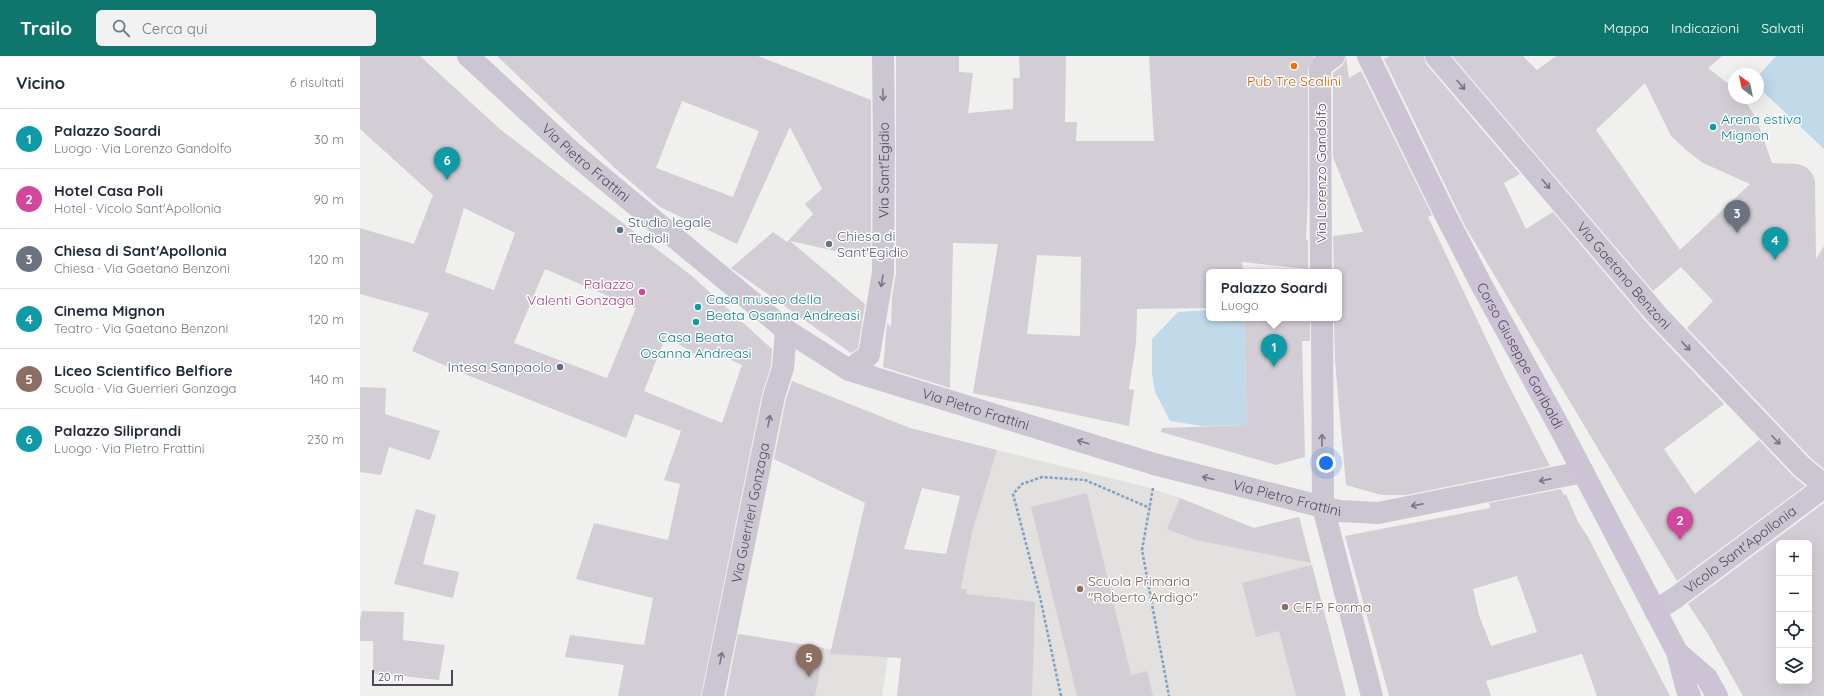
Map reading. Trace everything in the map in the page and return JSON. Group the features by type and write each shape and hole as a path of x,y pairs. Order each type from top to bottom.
{"main road":[{"name":"Corso Giuseppe Garibaldi","path":"1368,56 1471,265 1583,472 1677,652 1690,696"},
{"name":"Corso Giuseppe Garibaldi","path":"1677,652 1707,678 1717,696"}],"street":[{"name":"Via Pietro Frattini","path":"468,56 573,153 786,330 849,370 1154,464 1339,512 1378,513 1583,472"},
{"name":"Via Sant'Egidio","path":"849,370 869,355 884,273 882,56"},
{"name":"Via Gaetano Benzoni","path":"1436,56 1658,316 1802,468 1824,486"},
{"name":"Via Lorenzo Gandolfo","path":"1321,269 1320,70 1326,59"},
{"path":"1322,321 1322,507 1372,696"},
{"name":"Via Guerrieri Gonzaga","path":"714,696 774,396 783,368 786,330"},
{"name":"Vicolo Sant'Apollonia","path":"1655,611 1676,598 1824,486"}],"path":[{"path":"1061,696 1040,597 1013,494 1022,484 1042,477 1085,480 1150,508 1142,550 1169,696"}],"shaded area":[{"path":"1776,56 1824,56 1824,149 1764,93 1764,69"},
{"path":"1206,310 1206,321 1244,321 1247,425 1202,426 1170,421 1155,392 1152,374 1152,339 1178,312"},
{"path":"997,450 1147,487 1180,498 1254,528 1299,517 1346,696 955,696 967,589 961,587 972,533"},
{"path":"742,634 824,648 860,656 888,657 882,696 729,696"}],"building":[{"path":"360,56 420,56 501,130 692,276 772,349 771,366 762,394 701,696 618,696 624,665 565,657 570,635 644,645 653,598 576,579 594,523 668,540 680,484 664,480 681,431 635,414 626,438 462,373 412,351 429,313 360,294 360,228 414,244 433,195 360,129","holes":["464,208 515,233 494,290 445,272","545,269 636,308 607,378 514,343","666,336 701,358 705,348 742,365 722,423 644,391"]},
{"path":"497,56 758,56 871,100 871,248 863,257 790,241 865,304 858,348 851,353 731,268 773,232 787,242 813,214 805,204 822,189 790,127 737,244 660,207 616,169","holes":["682,101 759,131 733,197 656,168"]},
{"path":"896,56 959,56 959,72 973,73 968,113 1013,109 1013,78 1020,78 1019,56 1066,56 1065,122 1077,122 1076,141 1154,141 1149,56 1314,56 1308,70 1308,194 1306,240 1308,240 1308,269 1242,262 1243,269 1206,269 1206,308 1137,309 1136,344 1129,389 1134,390 1129,426 973,393 998,244 953,243 950,388 883,367 887,323 891,327 892,297 896,273","holes":["1037,255 1081,257 1080,336 1027,334"]},
{"path":"1346,56 1349,78 1361,71 1432,215 1428,217 1507,382 1550,466 1406,495 1381,495 1346,485 1335,361 1334,321 1342,321 1342,269 1334,269 1333,236 1363,232 1333,157 1333,73 1342,66"},
{"path":"1390,56 1424,56 1426,64 1520,174 1504,183 1526,229 1553,212 1648,324 1724,404 1664,449 1695,494 1759,440 1793,476 1805,486 1677,581 1465,226 1384,59"},
{"path":"1452,56 1523,56 1537,70 1556,56 1722,56 1708,68 1728,83 1728,104 1747,104 1756,118 1772,163 1797,164 1806,167 1812,173 1815,181 1816,259 1824,246 1824,469 1811,458 1687,328 1713,301 1681,267 1653,291","holes":["1645,83 1671,136 1703,163 1750,184 1680,250 1596,130"]},
{"path":"1244,321 1310,321 1310,341 1302,341 1305,457 1276,465 1161,432 1162,428 1247,425"},
{"path":"792,381 910,428 997,450 972,533 961,588 967,589 966,594 1035,602 1032,696 897,696 901,658 830,654 865,503 774,459 786,399","holes":["922,488 960,496 946,554 904,549"]},
{"path":"360,387 386,388 385,414 440,431 430,460 389,447 381,475 360,472"},
{"path":"1561,489 1564,495 1566,494 1578,522 1588,537 1670,696 1597,696 1582,654 1486,681 1491,696 1389,696 1345,536 1490,508 1489,503","holes":["1517,576 1537,632 1491,646 1479,615 1473,589"]},
{"name":"Scuola Primaria \"Roberto Ardigò\"","path":"1087,493 1131,675 1147,671 1153,696 1077,696 1031,507"},
{"path":"1180,498 1254,528 1299,517 1311,563 1196,540 1167,529"},
{"path":"1824,503 1824,696 1743,696 1708,634 1688,604"},
{"path":"416,509 436,515 423,564 459,572 453,598 394,584"},
{"name":"C.F.P For.ma","path":"1312,565 1346,696 1296,696 1279,631 1256,637 1242,583"},
{"path":"362,611 404,612 403,640 445,645 439,680 373,673 373,641 360,641 360,621"},
{"path":"738,634 824,648 815,696 726,696"}],"place":[{"name":"Pub Tre Scalini","path":"1294,66"},
{"name":"Arena estiva Mignon","path":"1713,127"},
{"name":"Palazzo Siliprandi","path":"447,180"},
{"name":"Studio legale Tedioli","path":"620,230"},
{"name":"Chiesa di Sant'Apollonia","path":"1737,233"},
{"name":"Chiesa di Sant'Egidio","path":"829,244"},
{"name":"Cinema Mignon","path":"1775,260"},
{"name":"Palazzo Valenti Gonzaga","path":"642,292"},
{"name":"Casa museo della Beata Osanna Andreasi","path":"698,307"},
{"name":"Casa Beata Osanna Andreasi","path":"696,322"},
{"name":"Intesa Sanpaolo","path":"560,367"},
{"name":"Palazzo Soardi","path":"1274,367"},
{"name":"Hotel Casa Poli","path":"1680,540"},
{"name":"Scuola Primaria \"Roberto Ardigò\"","path":"1080,589"},
{"name":"C.F.P For.ma","path":"1285,607"},
{"name":"Liceo Scientifico Belfiore","path":"809,677"}]}
